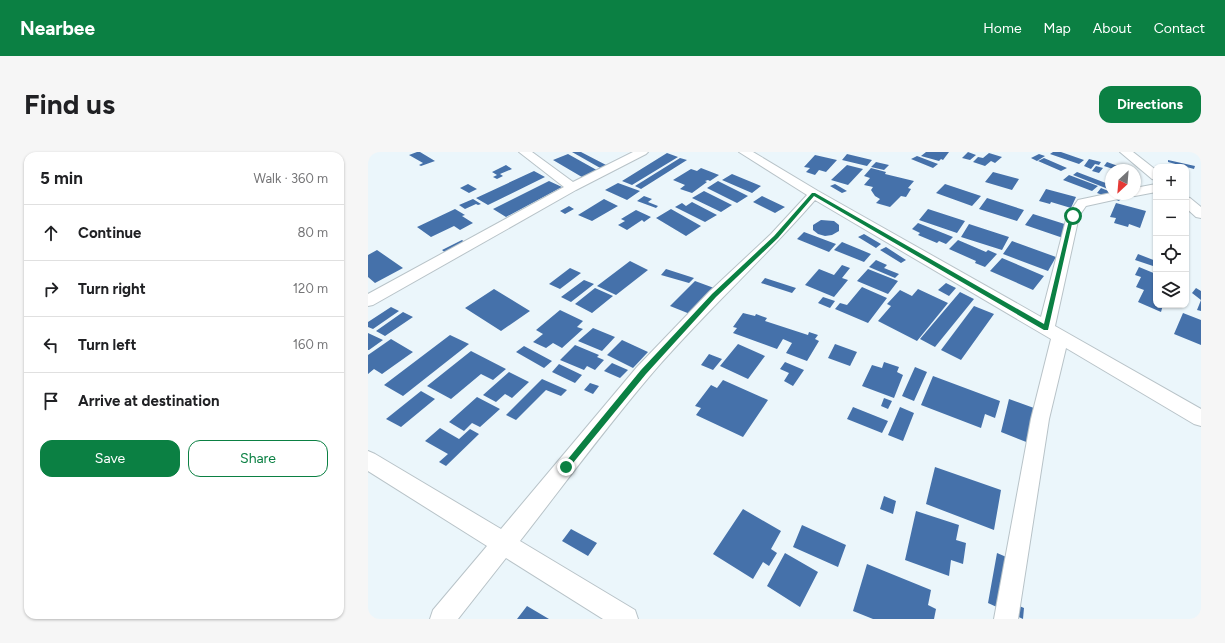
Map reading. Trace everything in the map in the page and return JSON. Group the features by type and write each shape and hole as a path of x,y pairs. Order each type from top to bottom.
{"street":[{"path":"525,152 572,187"},
{"path":"368,300 572,187 642,152"},
{"path":"746,152 814,194 1201,418"},
{"path":"1126,152 1153,174"},
{"path":"1141,191 1153,189"},
{"path":"442,619 644,372 714,296 776,237 814,194"},
{"path":"1006,619 1073,216 1082,203 1105,198"},
{"path":"1189,204 1201,214"},
{"path":"368,460 626,619"}],"building":[{"path":"420,152 435,161 421,166 419,165 423,163 409,155"},
{"path":"572,152 581,152 608,166 602,169"},
{"path":"926,152 949,152 943,160 941,159 939,161 921,156"},
{"path":"968,152 976,155 970,160 962,158"},
{"path":"1053,152 1061,152 1084,160 1079,164 1050,154"},
{"path":"667,153 678,157 632,185 622,181"},
{"path":"989,153 1002,157 995,163 991,161 985,166 973,162 978,157 983,158"},
{"path":"568,154 602,173 587,180 553,160"},
{"path":"847,154 872,160 867,166 842,160"},
{"path":"1039,154 1045,156 1037,161 1031,158"},
{"path":"815,155 837,160 826,172 819,170 815,175 806,172 810,168 804,167"},
{"path":"917,156 938,164 933,168 911,159"},
{"path":"680,158 687,160 641,189 635,186"},
{"path":"1044,158 1067,168 1061,171 1038,161"},
{"path":"1089,159 1101,162 1099,165 1095,164 1091,169 1084,166"},
{"path":"1168,160 1186,164 1175,164 1168,162"},
{"path":"876,162 889,165 884,170 871,167"},
{"path":"506,165 512,169 500,174 503,176 497,179 493,177 497,175 492,172"},
{"path":"847,165 863,169 848,185 831,180"},
{"path":"1189,165 1195,166 1194,169 1189,168"},
{"path":"1096,166 1103,168 1099,173 1092,171"},
{"path":"701,168 719,175 710,181 705,181 707,182 692,193 680,189 685,185 673,180 691,169 697,171"},
{"path":"871,168 886,172 885,174 914,181 908,188 911,189 906,197 901,196 890,207 876,203 880,199 875,196 871,190 873,187 864,185 870,178 864,176"},
{"path":"534,171 545,177 488,205 476,198"},
{"path":"993,172 1019,179 1012,190 985,182"},
{"path":"1077,172 1105,183 1105,188 1073,175"},
{"path":"732,174 761,186 752,193 722,180"},
{"path":"1069,175 1098,186 1092,191 1063,180"},
{"path":"549,181 562,187 506,217 493,209"},
{"path":"718,181 748,196 737,203 707,188"},
{"path":"618,183 640,191 627,200 605,190"},
{"path":"468,184 477,189 469,193 460,188"},
{"path":"835,184 847,191 842,193 830,186"},
{"path":"945,184 981,196 972,206 936,193"},
{"path":"1101,188 1105,190 1105,196 1097,193"},
{"path":"1046,189 1076,197 1071,208 1051,202 1050,204 1039,201"},
{"path":"704,191 732,205 721,212 692,198"},
{"path":"644,196 652,199 648,202 658,206 656,208 637,201"},
{"path":"762,196 785,207 775,213 753,202"},
{"path":"987,198 1024,210 1017,221 979,209"},
{"path":"473,199 481,204 476,204 465,209 459,205"},
{"path":"604,199 618,206 592,221 578,215"},
{"path":"692,202 717,215 705,222 675,207 682,203 686,206"},
{"path":"1116,203 1146,211 1140,228 1129,224 1128,227 1114,223 1116,218 1110,217"},
{"path":"569,206 574,209 565,214 560,211"},
{"path":"455,209 465,215 462,216 473,223 460,230 454,226 431,237 417,227"},
{"path":"671,209 701,226 686,236 656,218"},
{"path":"928,209 965,221 957,233 919,220"},
{"path":"636,210 651,217 644,222 642,220 627,230 618,225 625,221 621,219"},
{"path":"1033,214 1074,227 1066,239 1025,225"},
{"path":"821,220 834,221 839,225 839,231 832,235 825,236 818,234 813,230 813,225"},
{"path":"918,223 953,237 946,244 939,241 937,243 918,235 920,233 912,229"},
{"path":"969,224 1009,237 1002,250 961,237"},
{"path":"804,232 836,244 829,252 797,239"},
{"path":"864,234 881,244 876,248 858,237"},
{"path":"462,240 467,244 447,254 442,250"},
{"path":"958,240 986,252 988,250 997,254 985,267 975,263 976,261 949,249"},
{"path":"1012,241 1056,257 1048,271 1003,254"},
{"path":"842,242 871,254 864,262 834,250"},
{"path":"886,247 906,260 901,263 880,250"},
{"path":"377,250 403,268 375,283 368,277 368,255"},
{"path":"1138,254 1153,260 1153,266 1135,260"},
{"path":"1002,258 1044,276 1033,290 990,271"},
{"path":"876,260 887,265 884,268 899,274 895,278 869,267"},
{"path":"630,261 648,270 616,295 597,286"},
{"path":"842,265 850,268 842,278 848,280 834,297 805,285 819,269 834,275"},
{"path":"1139,267 1153,273 1153,308 1162,308 1161,312 1138,302 1144,290 1136,287 1141,277 1135,275"},
{"path":"570,268 581,273 560,289 549,284"},
{"path":"666,269 694,278 689,283 661,275"},
{"path":"868,269 898,281 888,294 857,281"},
{"path":"765,278 796,288 792,293 761,283"},
{"path":"584,280 594,284 571,302 561,297"},
{"path":"695,281 714,288 690,314 670,306"},
{"path":"946,283 956,288 949,296 938,290"},
{"path":"862,287 887,298 868,323 835,309 840,303 847,305"},
{"path":"595,288 613,296 592,313 575,304"},
{"path":"1196,288 1201,291 1201,300 1192,293"},
{"path":"494,289 530,311 501,331 465,308"},
{"path":"918,289 948,303 917,341 878,321 891,306 887,304 900,290 912,296"},
{"path":"960,292 974,299 935,347 920,339"},
{"path":"823,297 835,301 830,308 818,303"},
{"path":"1201,300 1201,311 1197,310"},
{"path":"974,306 994,314 961,360 941,350"},
{"path":"391,307 399,311 373,329 368,327 368,322"},
{"path":"560,310 583,321 577,327 583,329 562,348 553,343 546,348 533,342 543,334 536,330"},
{"path":"403,312 413,317 385,336 376,331"},
{"path":"743,313 755,316 756,314 767,318 765,321 808,335 809,332 818,335 815,339 819,341 807,361 786,353 792,343 783,339 777,349 733,333 737,328 733,327"},
{"path":"1183,313 1201,320 1201,345 1174,334"},
{"path":"593,328 615,337 602,351 578,341"},
{"path":"368,333 383,340 369,350 368,350"},
{"path":"450,335 469,344 403,396 384,385"},
{"path":"391,339 413,352 382,374 374,369 368,374 368,355"},
{"path":"622,340 648,352 633,368 607,355"},
{"path":"738,344 765,356 748,379 720,366"},
{"path":"835,344 857,352 850,366 828,358"},
{"path":"575,345 599,355 597,357 604,360 595,370 587,366 584,370 560,360"},
{"path":"524,346 552,361 544,368 516,352"},
{"path":"471,351 506,369 493,380 481,374 451,399 427,386"},
{"path":"709,354 722,359 713,370 701,365"},
{"path":"785,362 804,370 793,386 784,381 789,373 780,369"},
{"path":"884,362 899,367 897,372 903,375 894,398 862,386 872,365 882,368"},
{"path":"612,363 628,370 620,378 604,371"},
{"path":"559,364 582,375 575,383 552,372"},
{"path":"915,367 927,372 914,401 902,396"},
{"path":"509,372 529,382 512,398 505,394 496,402 483,395"},
{"path":"933,376 1000,401 995,418 985,414 981,428 921,405"},
{"path":"542,379 567,390 561,396 546,390 516,420 506,415"},
{"path":"723,380 768,400 743,437 696,415 701,408 695,406 711,385 717,388"},
{"path":"590,383 599,386 593,394 584,390"},
{"path":"421,391 435,399 401,427 386,419"},
{"path":"477,397 500,409 480,427 472,423 464,431 449,422"},
{"path":"884,398 892,401 888,409 881,406"},
{"path":"1009,399 1045,412 1039,447 1001,432"},
{"path":"853,407 888,421 882,433 847,419"},
{"path":"900,407 914,413 903,441 888,435"},
{"path":"440,428 459,439 470,429 479,434 446,466 439,462 448,454 425,441"},
{"path":"935,467 1001,490 994,530 926,504"},
{"path":"884,496 896,501 893,514 880,509"},
{"path":"743,509 781,531 771,549 777,553 769,566 763,562 753,579 713,554"},
{"path":"916,511 959,525 956,540 966,543 963,564 951,560 949,576 905,560"},
{"path":"802,525 846,545 838,567 793,547"},
{"path":"571,529 597,543 588,556 562,541"},
{"path":"785,553 818,572 800,607 767,586"},
{"path":"997,553 1023,564 1017,605 1024,608 1023,619 988,603"},
{"path":"867,564 931,590 928,605 936,609 934,619 873,619 853,611"},
{"path":"527,606 549,619 517,619"}],"route":[{"path":"566,467 644,372 714,296 776,237 814,194 1046,328 1073,216"}]}
